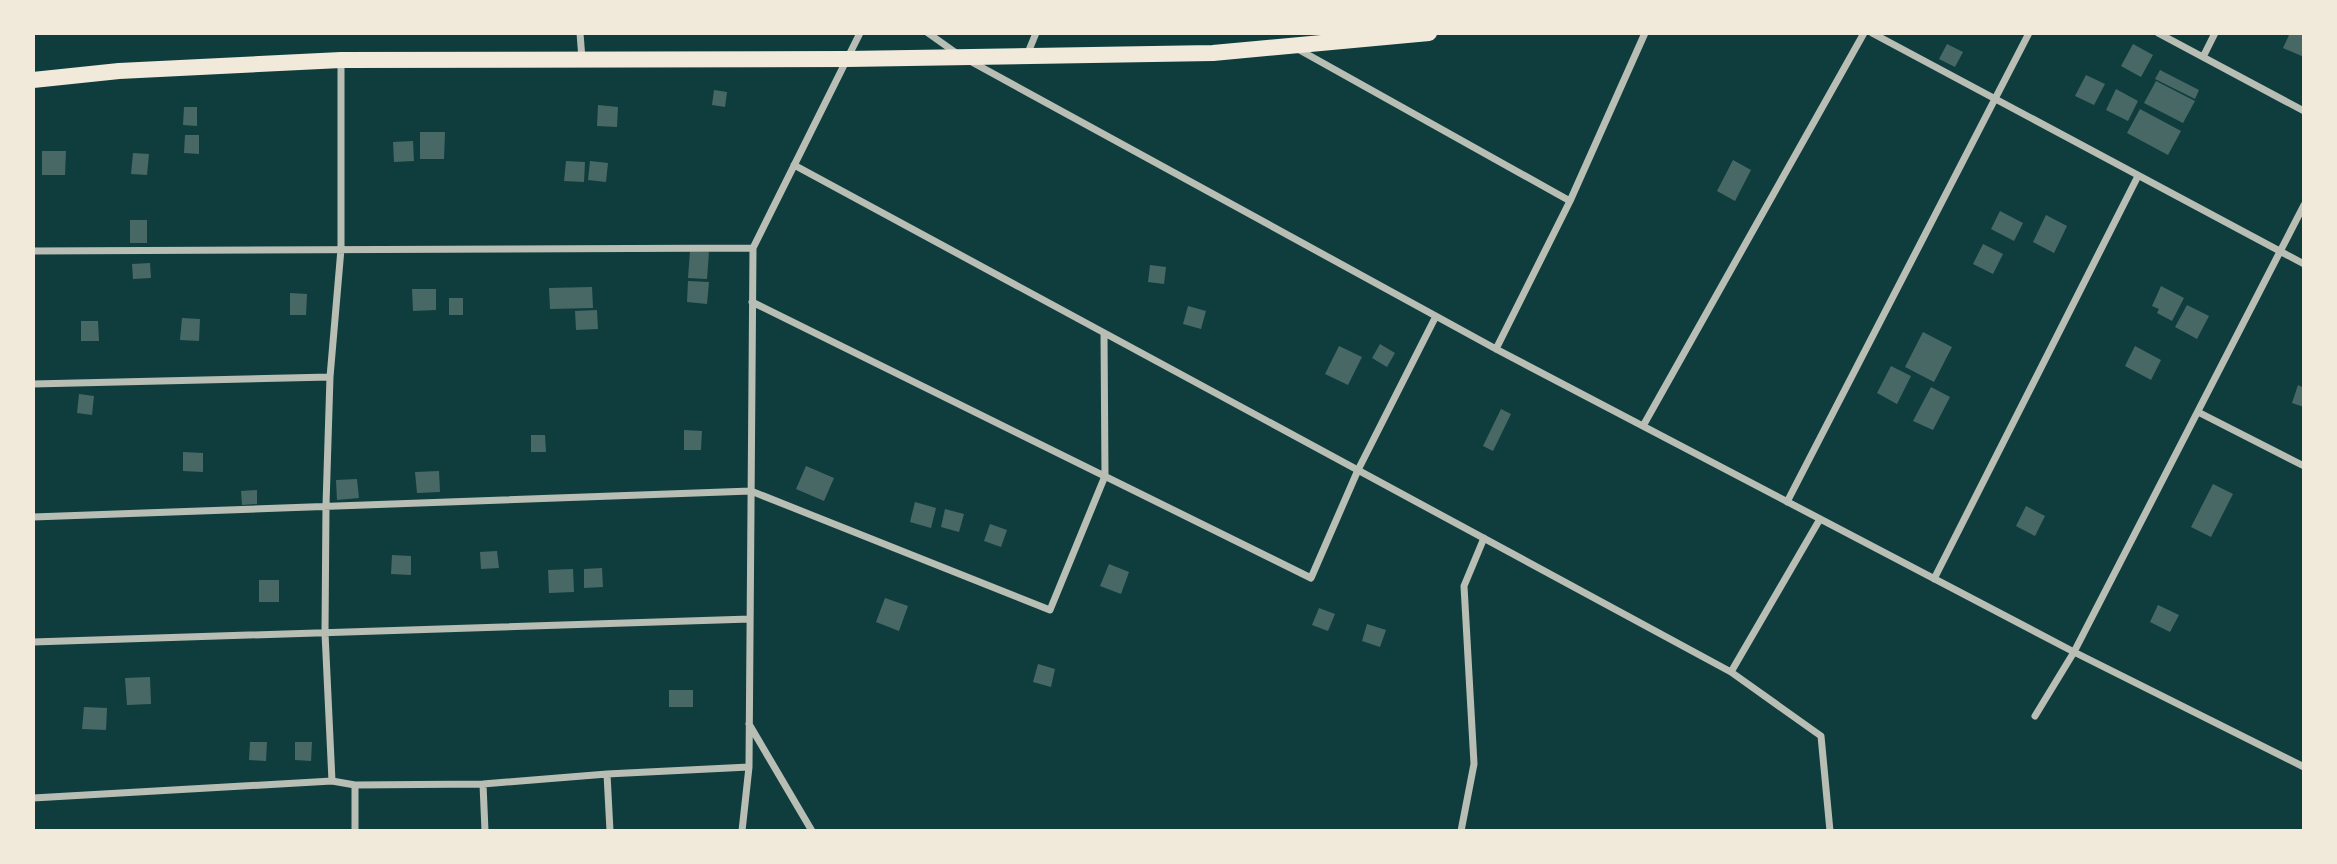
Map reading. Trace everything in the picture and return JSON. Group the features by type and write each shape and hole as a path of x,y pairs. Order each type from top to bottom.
{"main road":[{"path":"33,80 119,71 341,60 847,59 1213,54 1429,33"}],"street":[{"path":"580,33 582,59"},
{"path":"742,831 749,767 753,248 860,33"},
{"path":"928,33 963,57 1496,349 2074,652 2304,767"},
{"path":"1027,56 1037,33"},
{"path":"1496,349 1570,201 1645,33"},
{"path":"1643,426 1864,33"},
{"path":"1872,33 2304,264"},
{"path":"1787,502 2029,33"},
{"path":"2158,33 2304,111"},
{"path":"2203,57 2215,33"},
{"path":"1293,46 1570,201"},
{"path":"332,781 325,633 326,505 330,377 341,250 341,60"},
{"path":"794,165 1731,672 1821,736 1830,831"},
{"path":"1934,579 2138,176"},
{"path":"2035,716 2074,652 2304,205"},
{"path":"33,251 753,248"},
{"path":"752,302 1311,578 1357,470 1436,316"},
{"path":"33,517 751,491 1050,610 1105,477 1104,333"},
{"path":"33,384 330,377"},
{"path":"2197,412 2304,466"},
{"path":"1731,672 1819,519"},
{"path":"1461,831 1474,764 1464,586 1484,538"},
{"path":"33,642 750,619"},
{"path":"749,723 812,831"},
{"path":"33,797 332,781 355,785 483,784 749,767"},
{"path":"607,774 610,831"},
{"path":"483,784 485,831"},
{"path":"355,785 355,831"}],"building":[{"path":"2290,33 2304,33 2304,57 2283,48"},
{"path":"1947,44 1963,52 1955,67 1939,59"},
{"path":"2133,44 2153,55 2141,77 2121,66"},
{"path":"2160,70 2199,90 2195,99 2155,79"},
{"path":"2086,75 2105,84 2094,105 2075,96"},
{"path":"2156,81 2195,101 2183,123 2144,103"},
{"path":"2116,89 2138,101 2128,121 2106,110"},
{"path":"714,90 727,92 725,107 712,105"},
{"path":"598,105 618,107 617,127 597,126"},
{"path":"184,107 197,107 197,126 183,125"},
{"path":"2140,109 2181,131 2168,155 2127,133"},
{"path":"420,132 445,132 444,159 420,159"},
{"path":"185,135 199,135 199,154 184,153"},
{"path":"413,141 414,161 394,162 393,142"},
{"path":"42,151 66,151 65,175 42,175"},
{"path":"133,153 149,154 147,175 131,174"},
{"path":"1733,160 1751,170 1735,201 1717,191"},
{"path":"566,161 585,162 584,182 564,181"},
{"path":"590,161 608,163 606,182 588,180"},
{"path":"2000,211 2023,223 2014,241 1991,229"},
{"path":"2046,215 2067,226 2054,253 2033,242"},
{"path":"130,220 147,220 147,243 130,243"},
{"path":"1983,244 2003,254 1993,274 1973,264"},
{"path":"690,251 709,252 707,279 688,278"},
{"path":"150,263 151,278 133,279 132,264"},
{"path":"1150,265 1166,267 1164,284 1148,282"},
{"path":"688,281 709,282 707,304 687,302"},
{"path":"2161,286 2184,298 2172,321 2157,313 2159,309 2152,306"},
{"path":"592,287 593,308 550,309 549,288"},
{"path":"412,289 436,289 436,310 413,311"},
{"path":"290,293 307,294 306,315 290,315"},
{"path":"449,298 463,298 463,315 449,315"},
{"path":"2187,305 2209,316 2197,339 2175,327"},
{"path":"1188,306 1206,311 1201,329 1183,324"},
{"path":"597,310 598,329 576,330 575,311"},
{"path":"182,318 200,319 199,341 180,340"},
{"path":"81,321 98,321 99,341 81,341"},
{"path":"1923,332 1952,347 1934,382 1905,367"},
{"path":"1380,344 1395,353 1387,367 1372,358"},
{"path":"1339,346 1362,357 1348,385 1325,374"},
{"path":"2135,346 2161,360 2151,380 2125,366"},
{"path":"1891,366 1911,376 1897,404 1877,393"},
{"path":"2298,385 2304,388 2304,407 2292,403"},
{"path":"1931,387 1950,397 1933,430 1913,421"},
{"path":"79,394 94,396 92,415 77,413"},
{"path":"1501,409 1511,414 1493,451 1483,446"},
{"path":"684,430 702,431 701,450 684,450"},
{"path":"531,435 545,435 546,452 531,452"},
{"path":"183,452 203,453 203,472 183,471"},
{"path":"806,466 834,478 824,501 796,489"},
{"path":"439,471 440,492 417,493 415,472"},
{"path":"357,479 359,498 337,500 336,480"},
{"path":"2213,484 2233,494 2211,537 2191,527"},
{"path":"257,490 257,504 242,505 241,491"},
{"path":"915,502 936,508 931,528 910,522"},
{"path":"2026,506 2045,516 2035,536 2016,526"},
{"path":"945,509 964,514 959,532 941,527"},
{"path":"990,524 1007,530 1001,547 984,541"},
{"path":"497,551 499,568 481,569 480,552"},
{"path":"392,555 411,556 411,575 391,574"},
{"path":"1109,564 1129,572 1121,594 1100,586"},
{"path":"602,568 603,587 584,588 584,569"},
{"path":"573,569 574,592 549,593 548,570"},
{"path":"259,580 279,580 279,602 259,602"},
{"path":"885,598 908,606 899,631 876,622"},
{"path":"2158,605 2179,615 2170,632 2150,622"},
{"path":"1319,608 1335,614 1328,631 1312,625"},
{"path":"1367,624 1386,630 1380,647 1362,641"},
{"path":"1038,664 1055,669 1051,687 1033,682"},
{"path":"150,677 151,704 127,705 125,678"},
{"path":"669,690 693,690 693,707 669,707"},
{"path":"84,707 107,708 106,730 82,729"},
{"path":"250,742 267,742 266,761 249,760"},
{"path":"295,742 312,742 311,761 295,760"}]}
